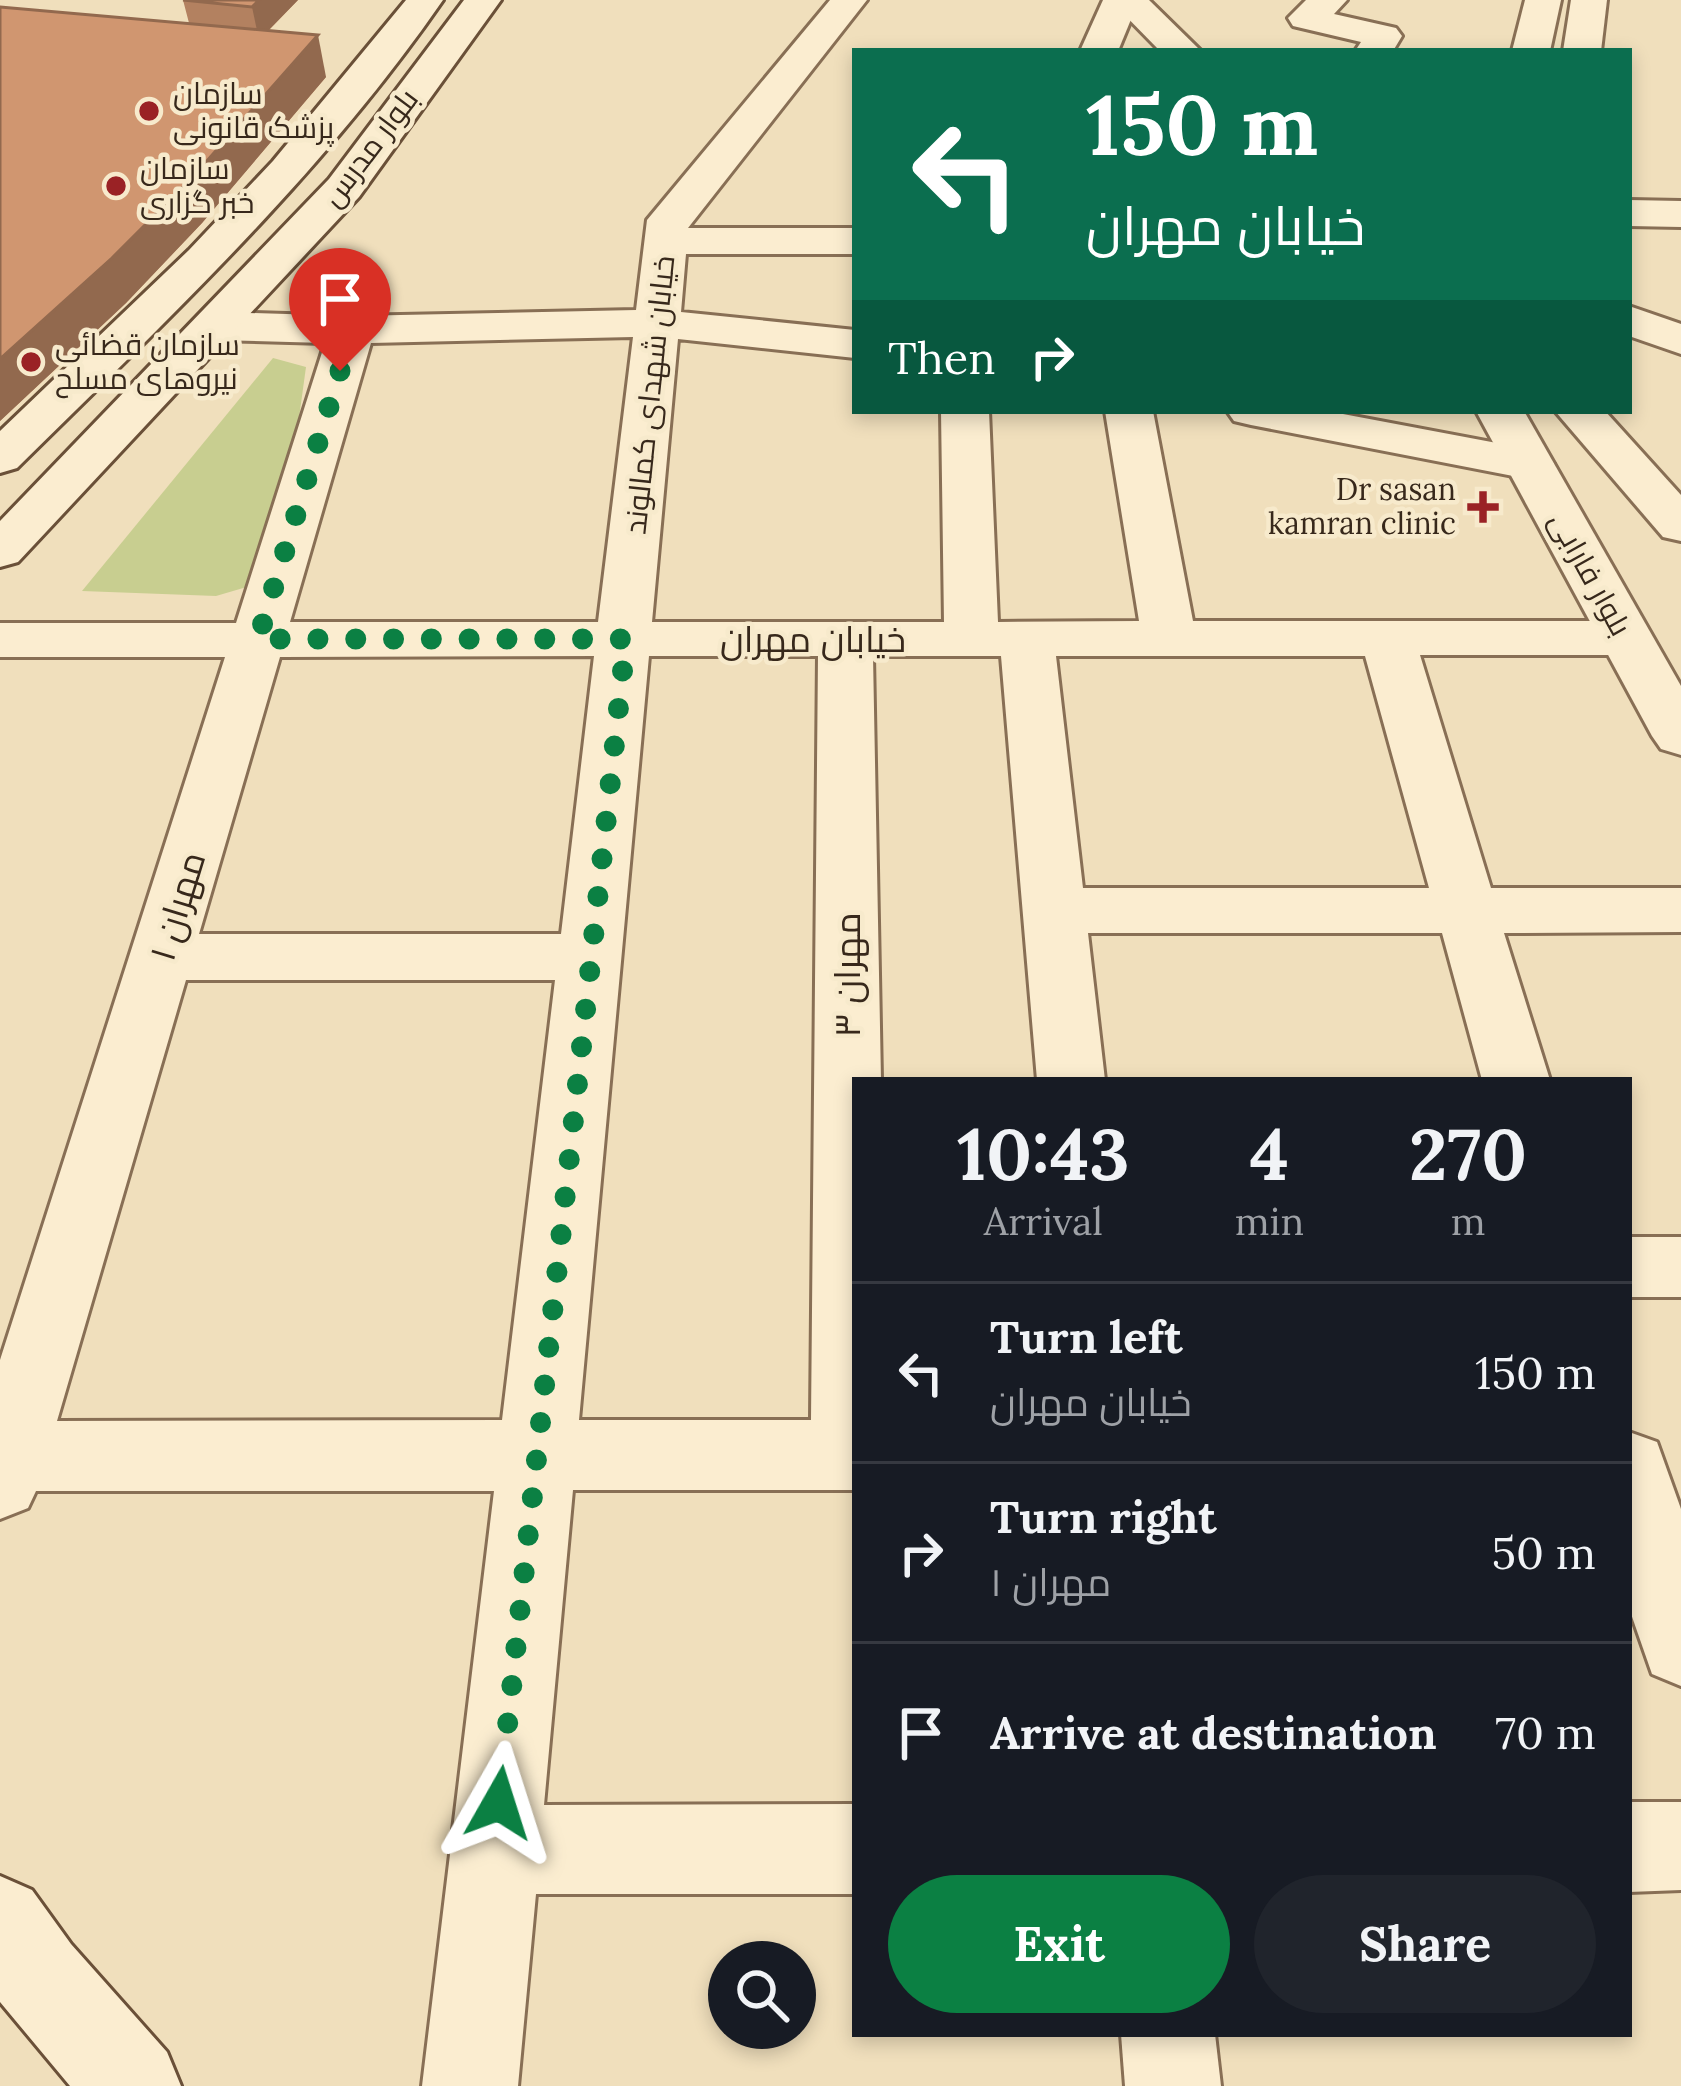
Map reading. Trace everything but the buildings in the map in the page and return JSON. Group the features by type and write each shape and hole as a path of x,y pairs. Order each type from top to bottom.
{"street":[{"name":"بلوار مدرس","path":"0,458 204,259 287,170 425,0"},
{"name":"بلوار مدرس","path":"0,550 344,188 483,0"},
{"name":"خیابان شهدای کمالوند","path":"470,2086 668,220 849,0"},
{"path":"1101,48 1125,0 1179,48"},
{"path":"1329,0 1306,18 1383,36 1376,48"},
{"path":"1533,48 1543,0"},
{"path":"1582,48 1589,0"},
{"path":"1632,213 1681,214"},
{"path":"665,241 852,241"},
{"path":"1632,321 1681,340"},
{"path":"216,326 352,330 654,323 852,344"},
{"name":"مهران ۱","path":"4,1469 352,330"},
{"path":"965,414 999,638 1054,911 1071,1077"},
{"path":"1131,414 1169,638"},
{"path":"1267,414 1529,464"},
{"name":"بلوار فارابی","path":"1502,414 1681,736"},
{"path":"1583,414 1681,526"},
{"path":"1616,620 1601,581 1612,564 1635,554 1681,556"},
{"name":"خیابان مهران","path":"0,640 1388,638 1616,620"},
{"path":"1388,638 1515,1077"},
{"name":"مهران ۳","path":"845,639 852,1455"},
{"path":"1054,911 1681,910"},
{"path":"161,958 591,957"},
{"path":"1632,1268 1681,1267"},
{"path":"4,1469 537,1455 852,1455"},
{"path":"1632,1477 1681,1646"},
{"path":"1632,1846 1681,1846"},
{"path":"494,1850 852,1849"},
{"path":"0,1922 38,1976 133,2086"},
{"path":"1168,2037 1173,2086"}],"green space":[{"path":"273,358 306,367 277,578 216,596 82,591"}],"place":[{"name":"سازمان پزشک قانونی","path":"149,111"},
{"name":"سازمان خبر گزاری","path":"116,186"},
{"name":"سازمان قضائی نیروهای مسلح","path":"31,362"},
{"name":"Dr sasan kamran clinic","path":"1483,507"}],"route":[{"path":"340,371 258,639 626,639 499,1803"}]}
